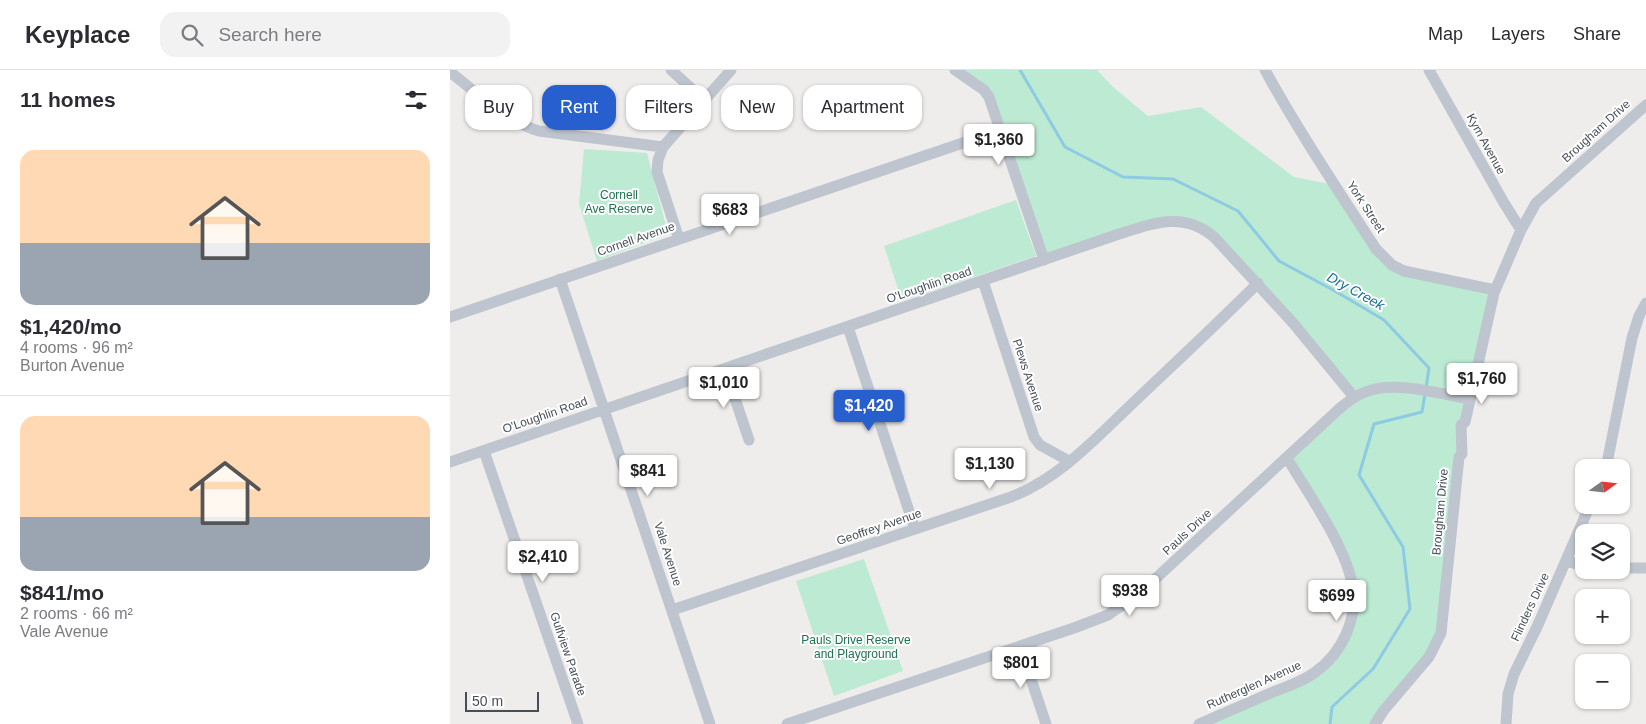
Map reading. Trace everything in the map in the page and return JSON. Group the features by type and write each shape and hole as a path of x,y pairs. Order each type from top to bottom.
{"street":[{"path":"671,70 688,85"},
{"path":"711,92 731,70"},
{"path":"955,70 986,93 991,102 1044,260"},
{"name":"York Street","path":"1265,70 1280,98 1376,249 1384,258 1396,267 1411,273 1495,290"},
{"name":"Kym Avenue","path":"1429,70 1521,230"},
{"path":"450,72 511,118 530,129 663,147"},
{"name":"Brougham Drive","path":"1374,724 1429,657 1441,633 1459,457 1462,454 1461,425 1465,422 1495,290 1521,230 1536,203 1646,105"},
{"path":"678,130 663,147 659,156 657,172 679,239"},
{"name":"Cornell Avenue","path":"450,317 1001,130"},
{"name":"O'Loughlin Road","path":"450,462 1142,227 1161,222 1175,221 1191,224 1211,234 1293,322 1354,398"},
{"name":"Vale Avenue","path":"560,279 710,724"},
{"name":"Plews Avenue","path":"983,282 1034,437 1040,445 1069,461"},
{"name":"Geoffrey Avenue","path":"672,610 1024,492 1046,480 1083,450 1258,284"},
{"path":"1608,459 1632,338 1639,316 1646,303"},
{"path":"848,328 915,529"},
{"path":"725,369 749,440"},
{"name":"Pauls Drive","path":"787,724 1092,622 1124,605 1148,586 1339,409 1364,392 1382,387 1409,388 1470,399"},
{"name":"Gulfview Parade","path":"484,451 578,724"},
{"name":"Rutherglen Avenue","path":"1199,724 1314,674 1335,653 1350,626 1354,604 1350,573 1330,531 1287,458"},
{"name":"Flinders Drive","path":"1506,724 1508,694 1514,674 1586,514"},
{"path":"1566,560 1575,564"},
{"path":"1630,568 1646,568"},
{"path":"1020,646 1046,724"}],"green space":[{"path":"952,70 1097,70 1113,87 1148,116 1201,107 1294,177 1335,185 1376,249 1400,269 1495,290 1465,422 1443,627 1432,653 1376,724 1199,724 1309,676 1347,632 1350,576 1287,458 1357,396 1211,234 1167,221 1044,260 989,97"},
{"name":"Cornell Ave Reserve","path":"584,149 647,153 668,234 597,261 579,204"},
{"path":"1016,200 1036,256 902,301 884,246"},
{"name":"Pauls Drive Reserve and Playground","path":"864,559 903,671 834,696 796,581"}],"waterway":[{"name":"Dry Creek","path":"1020,70 1065,147 1123,177 1173,179 1238,211 1279,261 1384,320 1429,368 1426,388"},
{"name":"Dry Creek","path":"1330,724 1332,707 1373,669 1410,609 1403,547 1359,475 1374,424 1422,412 1425,394"}]}
